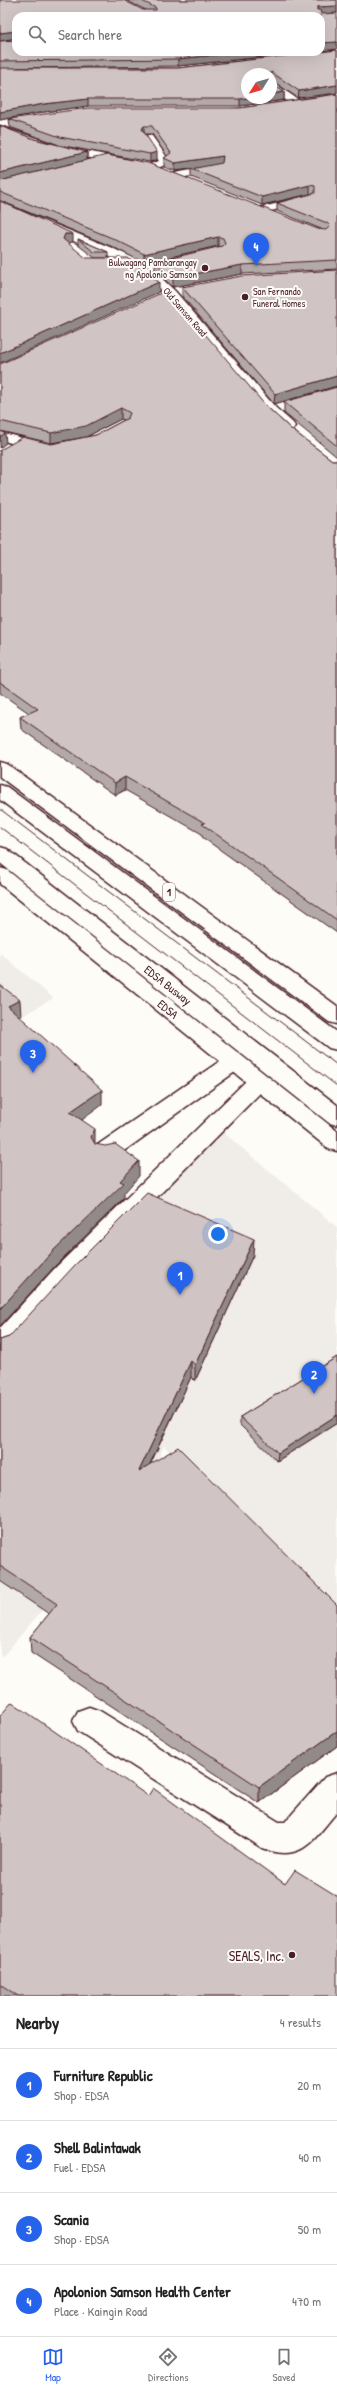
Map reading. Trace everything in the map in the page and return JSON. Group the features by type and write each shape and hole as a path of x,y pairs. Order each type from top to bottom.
{"main road":[{"path":"232,56 249,68"},
{"path":"228,66 258,63"},
{"path":"277,88 295,102"},
{"path":"283,104 309,100"},
{"path":"0,125 15,122"},
{"path":"0,129 28,142 58,150 151,167 197,185"},
{"path":"148,138 166,162 151,167"},
{"path":"81,166 109,159"},
{"path":"175,176 218,168"},
{"path":"282,219 259,209 310,198"},
{"name":"Old Samson Road","path":"0,204 150,270 271,411 297,435"},
{"path":"106,264 132,262"},
{"path":"131,276 150,270"},
{"path":"156,298 185,290"},
{"path":"271,411 285,406"},
{"path":"0,436 51,449 57,448"},
{"path":"6,452 19,442"},
{"name":"1","path":"0,768 337,1018"},
{"path":"0,790 337,1043"},
{"name":"EDSA Busway","path":"0,853 337,1117"},
{"name":"EDSA","path":"0,874 258,1082 337,1143"},
{"path":"105,1152 234,1062"},
{"path":"0,1345 65,1274 258,1082"},
{"path":"89,1721 274,1837 292,1838 336,1790"}],"shaded area":[{"path":"0,953 53,998 0,1029"},
{"path":"219,1129 337,1227 337,1617 164,1446 143,1491 3,1656 0,1654 0,1350"}],"building":[{"path":"0,0 123,0 143,10 156,10 156,8 140,0 337,0 337,6 317,7 317,10 320,10 320,12 12,12 12,32 0,33"},
{"path":"337,13 337,42 325,43 325,14"},
{"path":"12,40 12,56 205,56 178,59 0,61 0,41"},
{"path":"337,50 337,85 299,91 277,76 277,68 241,68 241,99 88,99 44,104 0,112 0,68 178,68 284,56 325,56 325,51"},
{"path":"277,87 284,92 277,93"},
{"path":"337,94 337,260 242,265 173,278 155,262 222,246 225,243 223,238 218,237 144,254 112,238 0,192 0,181 107,155 148,163 318,229 326,230 330,226 327,223 277,203 315,193 315,186 310,185 262,197 191,169 222,163 223,156 175,163 164,158 171,153 152,126 144,126 142,129 157,152 150,154 60,137 9,119 88,108 240,108 277,104 277,103"},
{"path":"0,126 34,139 87,152 0,173"},
{"path":"0,201 73,234 65,234 63,239 86,258 128,258 159,282 0,353"},
{"path":"78,239 108,252 94,252"},
{"path":"337,270 337,376 275,394 182,287 242,276"},
{"path":"168,290 265,405 291,429 332,460 337,460 337,920 202,824 205,823 125,777 115,783 20,717 38,709 0,682 0,450 23,437 51,444 96,435 128,418 130,413 121,408 86,426 51,433 0,421 0,364"},
{"path":"337,387 337,446 284,402"},
{"path":"0,431 5,433 0,437"},
{"path":"0,985 20,1000 8,1006 102,1090 70,1112 95,1129 91,1137 95,1144 105,1146 115,1144 139,1161 120,1181 124,1183 54,1250 0,1309"},
{"path":"147,1193 254,1239 195,1365 191,1361 139,1471 178,1447 337,1605 337,1731 259,1787 30,1637 57,1604 0,1566 0,1340 9,1337 74,1266"},
{"path":"337,1357 337,1415 278,1453 240,1417"},
{"path":"12,1702 148,1796 153,1788 285,1884 295,1870 337,1896 337,1996 18,1996 0,1984 0,1716"}],"tram line":[{"path":"0,809 337,1065"},
{"path":"0,827 337,1086"}],"place":[{"name":"Apolonion Samson Health Center","path":"256,266"},
{"name":"Bulwagang Pambarangay ng Apolonio Samson","path":"205,268"},
{"name":"San Fernando Funeral Homes","path":"245,297"},
{"name":"Scania","path":"33,1073"},
{"name":"Furniture Republic","path":"180,1295"},
{"name":"Shell Balintawak","path":"314,1394"},
{"name":"SEALS, Inc.","path":"292,1955"}]}
